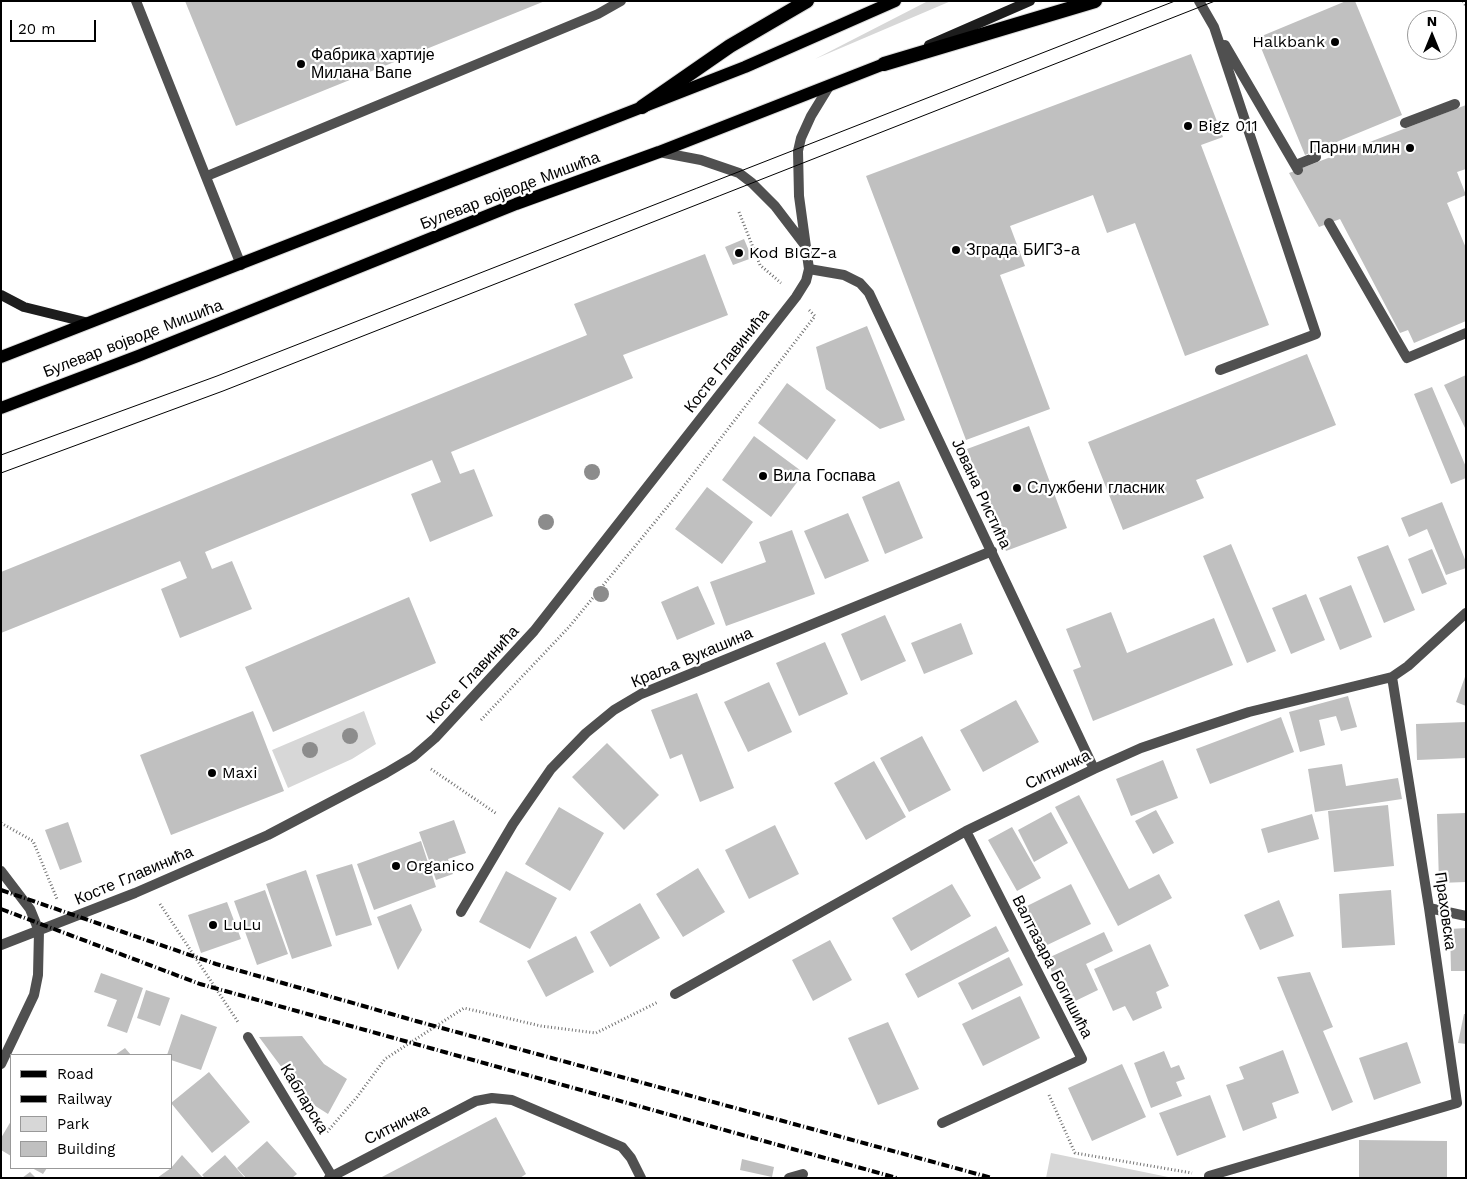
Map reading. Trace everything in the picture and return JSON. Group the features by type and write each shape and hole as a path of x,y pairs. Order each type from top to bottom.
{"highway":[{"path":"642,107 730,46 807,1"},
{"path":"884,64 1095,1"}],"main road":[{"name":"Булевар војводе Мишића","path":"1,356 241,264 499,161 746,67 895,1"},
{"name":"Булевар војводе Мишића","path":"1,408 138,356 516,204 659,152 884,64 1030,1"},
{"path":"1,295 24,307 89,323"}],"street":[{"path":"136,1 241,264"},
{"path":"207,176 598,14 621,1"},
{"path":"1199,1 1297,167 1316,157"},
{"path":"1214,27 1316,334 1220,370"},
{"path":"809,269 800,196 798,150 811,116 830,85"},
{"path":"1405,123 1455,104"},
{"path":"659,152 701,160 739,173 775,206 805,244"},
{"path":"1328,223 1407,358 1466,333"},
{"name":"Јована Ристића","path":"809,269 844,274 860,283 869,293 1094,769"},
{"name":"Косте Главинића","path":"1,945 39,931 268,835 413,757 435,738 534,631 796,297 806,281 809,269"},
{"name":"Краља Вукашина","path":"461,912 512,824 551,769 586,733 614,710 640,694 992,551"},
{"name":"Ситничка","path":"674,994 966,831 1141,748 1231,718 1392,677 1408,666 1466,613"},
{"name":"Праховска","path":"1209,1176 1456,1103 1429,908 1392,677"},
{"name":"Валтазара Богишића","path":"942,1123 1082,1059 966,831"},
{"path":"1,871 30,909 39,931 38,975 34,995 1,1064"},
{"path":"1429,908 1466,916"},
{"name":"Кабларска","path":"248,1037 331,1177"},
{"name":"Ситничка","path":"331,1177 476,1102 492,1098 512,1100 622,1147 631,1158 641,1178"},
{"path":"789,1178 802,1174"}],"path":[{"path":"1463,1 1466,6"},
{"path":"431,769 490,810"},
{"path":"1,823 33,841 57,899"},
{"path":"152,906 159,903 248,1037"},
{"path":"314,1146 357,1097 385,1059 464,1008 541,1026 596,1033 674,994"},
{"path":"1042,1077 1075,1152 1209,1176"}],"green space":[{"path":"928,1 951,1 815,59"},
{"path":"364,711 376,744 352,759 288,788 272,750"},
{"path":"1051,1153 1173,1178 1046,1178"}],"building":[{"name":"Фабрика хартије Милана Вапе","path":"185,1 545,1 236,126"},
{"path":"1346,1 1355,1 1402,115 1305,155 1257,38"},
{"name":"Зграда БИГЗ-а","path":"1191,54 1223,137 1201,145 1269,325 1185,356 1135,223 1107,233 1093,195 1010,226 1025,266 1000,275 1050,409 966,440 866,176"},
{"path":"1466,105 1466,169 1457,172 1466,195 1447,203 1466,248 1466,321 1414,343 1408,330 1400,333 1340,219 1319,227 1289,173"},
{"name":"Kod BIGZ-a","path":"744,239 752,258 733,265 725,247"},
{"path":"705,254 728,315 623,355 633,378 451,452 460,474 474,469 493,516 430,542 411,494 441,482 432,460 205,552 212,569 232,561 252,609 180,638 161,589 187,578 180,561 1,633 1,572 587,335 574,304"},
{"path":"867,326 905,420 880,429 826,389 816,347"},
{"path":"1307,354 1336,425 1196,480 1204,498 1123,530 1088,442"},
{"path":"1466,375 1466,430 1444,385"},
{"path":"787,383 836,420 807,460 758,423"},
{"path":"1432,387 1466,467 1466,478 1451,484 1414,394"},
{"name":"Службени гласник","path":"1029,426 1067,528 1006,551 967,449"},
{"name":"Вила Госпава","path":"754,436 804,473 771,517 722,480"},
{"path":"899,481 923,538 885,554 862,497"},
{"path":"707,487 753,522 722,564 675,529"},
{"path":"1442,502 1466,562 1466,568 1446,575 1427,529 1409,537 1401,518"},
{"path":"848,513 869,561 825,579 804,531"},
{"path":"792,530 815,594 726,626 710,582 766,562 759,542"},
{"path":"1231,544 1276,651 1247,663 1203,556"},
{"path":"1388,545 1415,610 1384,623 1357,557"},
{"path":"1432,549 1447,584 1422,594 1408,559"},
{"path":"1351,585 1372,637 1340,650 1319,598"},
{"path":"698,586 715,624 677,640 661,602"},
{"path":"1306,594 1325,640 1291,654 1272,608"},
{"path":"409,597 436,663 273,732 245,667"},
{"path":"1111,612 1127,653 1214,618 1233,665 1093,721 1073,670 1081,667 1066,629"},
{"path":"885,615 906,661 861,681 841,634"},
{"path":"961,623 973,654 924,674 911,643"},
{"path":"825,642 848,694 799,716 776,663"},
{"path":"1466,674 1466,706 1456,702"},
{"path":"769,682 792,732 748,752 724,702"},
{"path":"697,693 734,788 700,802 682,754 670,759 651,710"},
{"path":"1348,696 1357,727 1341,731 1336,716 1319,720 1325,745 1300,752 1289,712"},
{"path":"1016,700 1039,742 983,772 960,730"},
{"name":"Maxi","path":"253,711 284,791 171,835 140,755"},
{"path":"1281,717 1294,752 1210,784 1196,749"},
{"path":"1466,722 1466,758 1417,760 1416,724"},
{"path":"922,736 951,790 909,812 880,758"},
{"path":"607,743 659,795 624,830 572,777"},
{"path":"1163,760 1178,798 1131,816 1116,779"},
{"path":"874,761 906,817 866,840 834,783"},
{"path":"1342,764 1346,786 1398,778 1402,799 1315,812 1308,769"},
{"path":"1079,795 1129,889 1159,874 1172,898 1118,926 1055,807"},
{"path":"1388,805 1394,866 1334,872 1328,811"},
{"path":"559,807 604,833 570,891 525,864"},
{"path":"1156,810 1174,843 1153,854 1135,821"},
{"path":"1051,812 1068,843 1034,862 1018,830"},
{"path":"1466,813 1466,882 1439,883 1437,814"},
{"path":"1312,814 1319,839 1268,853 1261,829"},
{"path":"454,820 466,853 448,859 453,874 436,880 419,832"},
{"path":"68,822 82,862 60,870 45,830"},
{"path":"775,825 799,874 749,899 725,850"},
{"path":"1012,827 1041,878 1017,891 988,840"},
{"path":"421,841 436,887 374,910 357,864"},
{"path":"352,864 372,925 336,936 316,875"},
{"path":"698,868 725,912 683,937 656,894"},
{"path":"306,870 332,946 292,959 266,884"},
{"path":"506,871 557,898 530,949 479,922"},
{"path":"952,884 971,916 911,951 892,918"},
{"path":"1071,884 1091,924 1041,948 1021,909"},
{"path":"265,890 288,954 257,965 234,901"},
{"path":"1391,890 1395,945 1342,948 1339,894"},
{"path":"1279,900 1294,936 1260,950 1244,915"},
{"path":"227,902 241,939 201,953 188,915"},
{"path":"640,903 660,938 610,967 590,932"},
{"path":"411,904 422,930 398,970 377,917"},
{"path":"996,926 1009,951 918,998 905,974"},
{"path":"1466,928 1466,971 1451,971 1450,929"},
{"path":"1104,932 1113,951 1086,964 1098,990 1067,1005 1046,959"},
{"path":"576,936 594,972 546,997 527,961"},
{"path":"830,940 852,980 813,1001 792,960"},
{"path":"1150,944 1169,986 1156,992 1162,1008 1133,1021 1125,1006 1113,1011 1094,969"},
{"path":"1009,957 1023,985 972,1010 958,983"},
{"path":"1310,972 1333,1027 1323,1031 1353,1102 1332,1111 1277,977"},
{"path":"101,973 143,988 127,1033 107,1026 117,1000 94,992"},
{"path":"146,990 170,998 160,1026 137,1018"},
{"path":"1020,996 1040,1038 983,1066 962,1024"},
{"path":"181,1014 217,1027 201,1070 172,1060 172,1054 167,1054"},
{"path":"1464,1014 1466,1014 1466,1044 1458,1043"},
{"path":"888,1022 919,1089 878,1105 848,1038"},
{"path":"302,1036 324,1064 347,1079 328,1114 306,1100 259,1037"},
{"path":"1407,1042 1421,1083 1374,1100 1359,1058"},
{"path":"125,1048 130,1054 116,1054"},
{"path":"1283,1050 1299,1093 1272,1103 1277,1118 1243,1131 1226,1085 1244,1079 1239,1067"},
{"path":"1164,1051 1171,1068 1179,1065 1185,1079 1176,1082 1182,1096 1151,1108 1134,1063"},
{"path":"1122,1064 1146,1117 1092,1141 1068,1088"},
{"path":"209,1072 250,1122 212,1153 172,1102"},
{"path":"1210,1095 1226,1137 1177,1156 1159,1113"},
{"path":"496,1117 526,1174 520,1178 380,1178"},
{"path":"10,1123 10,1155 1,1150 1,1138"},
{"path":"1359,1140 1447,1141 1447,1178 1359,1178"},
{"path":"267,1141 297,1174 292,1178 246,1178 237,1168"},
{"path":"182,1155 203,1178 157,1178 172,1169"},
{"path":"225,1155 245,1178 205,1178 202,1175"},
{"path":"742,1159 774,1167 772,1177 740,1170"},
{"path":"34,1169 46,1169 43,1174"},
{"path":"30,1172 36,1178 22,1178"}],"tram line":[{"path":"1,455 217,376 1175,1"},
{"path":"1,473 223,391 1215,1"}],"railway":[{"path":"1,890 216,964 416,1021 992,1178"},
{"path":"1,909 200,984 897,1178"}],"place":[{"name":"Halkbank","path":"1335,42"},
{"name":"Фабрика хартије Милана Вапе","path":"301,64"},
{"name":"Bigz 011","path":"1188,126"},
{"name":"Парни млин","path":"1410,148"},
{"name":"Зграда БИГЗ-а","path":"956,250"},
{"name":"Kod BIGZ-a","path":"739,253"},
{"name":"Вила Госпава","path":"763,476"},
{"name":"Службени гласник","path":"1017,488"},
{"name":"Maxi","path":"212,773"},
{"name":"Organico","path":"396,866"},
{"name":"LuLu","path":"213,925"}]}
